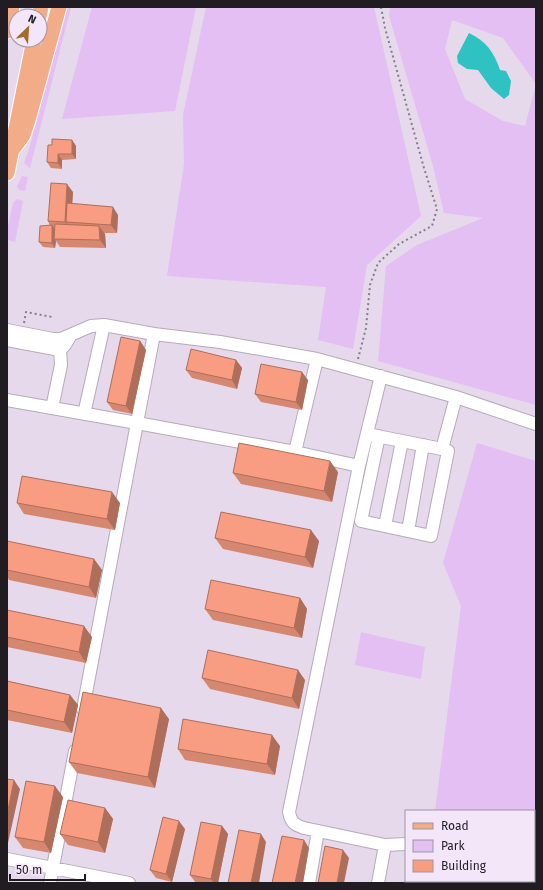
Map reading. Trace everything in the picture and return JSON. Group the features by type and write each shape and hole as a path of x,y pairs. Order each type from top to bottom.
{"main road":[{"path":"7,30 12,7"},
{"path":"12,150 23,134 28,120 59,7"},
{"path":"7,173 32,48"}],"lane":[{"path":"84,414 104,325"},
{"path":"7,330 53,339 71,335 91,326 104,325 154,334 220,342 317,359 456,397 536,424"},
{"path":"81,720 154,334"},
{"path":"52,408 61,365 60,350 71,335"},
{"path":"7,340 60,350"},
{"path":"295,452 317,359"},
{"path":"373,435 448,451 432,536 361,521 381,376"},
{"path":"442,449 456,397"},
{"path":"7,400 295,452 360,466"},
{"path":"373,435 360,466 289,812 290,820 296,826 385,845 405,844"},
{"path":"385,526 402,441"},
{"path":"408,531 423,445"},
{"path":"50,883 78,735"},
{"path":"309,883 318,831"},
{"path":"378,883 385,845"},
{"path":"7,859 129,883"}],"path":[{"path":"356,370 366,328 370,285 378,263 399,244 432,226 437,209 385,28 381,7"},
{"path":"23,328 26,312 52,317"}],"green space":[{"path":"66,7 71,7 30,168 24,163 30,146"},
{"path":"92,7 196,7 175,111 62,119"},
{"path":"206,7 374,7 421,216 367,265 353,349 318,340 326,287 167,276 184,164 183,115"},
{"path":"390,7 536,7 536,84 536,405 378,361 386,266 417,245 483,218 444,213 433,166 389,16","holes":["452,20 503,38 536,84 525,126 503,121 465,99 445,49"]},
{"path":"22,176 28,177 25,191 19,190 17,186"},
{"path":"17,199 23,201 15,242 8,240 7,231 13,203"},
{"path":"477,443 536,461 535,854 535,810 435,810 461,606 443,563"},
{"path":"361,632 425,647 421,679 355,665"}],"water":[{"path":"469,33 485,43 492,52 500,70 506,71 511,81 509,95 504,99 491,88 478,70 467,69 458,63 457,56"}],"building":[{"path":"52,139 72,140 72,154 58,154 58,163 47,162 48,145 52,145"},
{"path":"51,183 67,184 65,222 48,221"},
{"path":"67,203 113,207 111,225 66,222"},
{"path":"55,224 99,226 100,240 54,239"},
{"path":"52,225 52,243 39,242 40,226"},
{"path":"121,337 140,341 126,406 107,402"},
{"path":"191,349 236,360 232,380 186,370"},
{"path":"261,364 302,372 296,402 255,394"},
{"path":"239,443 330,461 324,491 233,473"},
{"path":"22,476 112,492 107,519 17,503"},
{"path":"221,512 311,530 305,557 215,538"},
{"path":"7,541 94,559 89,587 7,570"},
{"path":"211,580 300,598 294,628 205,609"},
{"path":"7,610 84,626 79,652 7,637"},
{"path":"208,650 298,670 292,698 202,678"},
{"path":"7,681 70,695 64,722 7,710"},
{"path":"83,692 161,708 148,777 69,762"},
{"path":"183,719 272,735 267,764 178,749"},
{"path":"7,779 14,780 7,815"},
{"path":"26,781 55,786 44,842 15,837"},
{"path":"68,800 105,808 98,842 60,834"},
{"path":"163,817 179,821 166,874 150,870"},
{"path":"201,822 222,826 211,879 190,875"},
{"path":"239,830 261,834 251,883 228,883"},
{"path":"282,836 304,840 295,883 272,883"},
{"path":"325,846 343,850 337,883 318,883"},
{"path":"412,882 438,882 437,883"}]}
